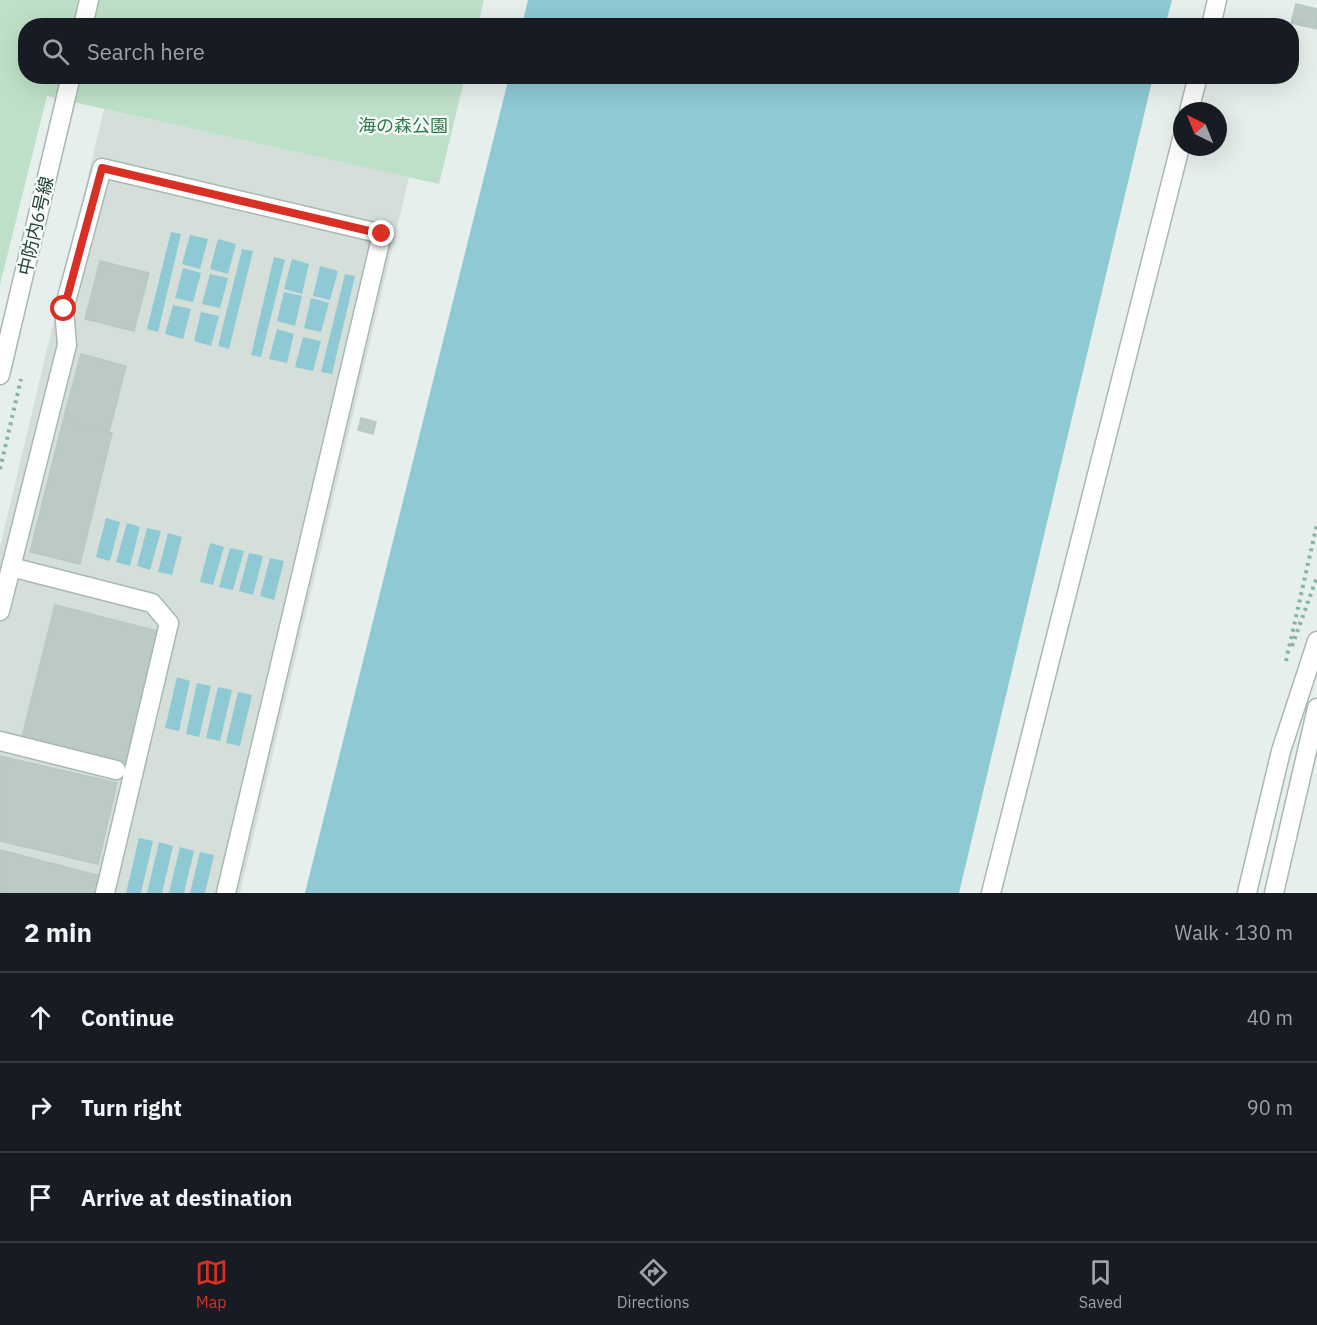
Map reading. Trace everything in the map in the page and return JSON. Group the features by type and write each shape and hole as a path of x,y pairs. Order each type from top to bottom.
{"street":[{"path":"85,18 89,0"},
{"path":"1213,18 1217,0"},
{"name":"中防内6号線","path":"0,375 69,84"},
{"path":"1191,102 1196,84"},
{"path":"991,893 1178,156"},
{"path":"0,611 67,345 64,309 102,168 382,234 226,893"},
{"path":"11,567 152,603 169,623 105,893"},
{"path":"1247,893 1281,751 1317,641"},
{"path":"1274,893 1317,708"},
{"path":"0,741 116,770"}],"path":[{"path":"1317,524 1286,661 1317,577"}],"shaded area":[{"path":"104,109 409,177 240,893 0,893 0,547"}],"green space":[{"name":"海の森公園","path":"0,0 484,0 480,18 18,18 18,84 463,84 439,184 47,96 0,285"}],"water":[{"path":"528,0 1172,0 1167,18 524,18"},
{"path":"507,84 1151,84 959,893 305,893"},
{"path":"171,232 181,234 158,332 147,329"},
{"path":"190,235 208,239 200,269 182,264"},
{"path":"218,239 236,244 228,274 210,269"},
{"path":"242,249 253,251 229,349 218,346"},
{"path":"274,257 285,260 261,357 251,355"},
{"path":"292,259 309,264 302,294 284,289"},
{"path":"320,266 338,271 330,300 313,296"},
{"path":"183,268 201,273 193,302 175,298"},
{"path":"210,274 228,278 220,308 202,304"},
{"path":"345,274 355,276 332,374 321,372"},
{"path":"284,292 302,296 295,326 277,321"},
{"path":"311,298 329,303 321,332 304,328"},
{"path":"173,305 191,309 183,339 165,334"},
{"path":"201,312 219,316 211,346 194,341"},
{"path":"277,329 294,334 287,363 269,359"},
{"path":"303,337 321,341 313,371 295,367"},
{"path":"106,518 120,522 110,561 96,557"},
{"path":"127,523 140,527 130,566 116,562"},
{"path":"147,528 161,531 150,570 137,566"},
{"path":"168,533 182,537 172,575 158,572"},
{"path":"210,543 224,547 213,585 200,582"},
{"path":"230,548 244,551 233,590 219,587"},
{"path":"249,553 263,556 253,595 239,591"},
{"path":"270,558 284,561 274,600 260,596"},
{"path":"177,677 190,681 179,731 165,728"},
{"path":"197,683 211,686 199,737 186,734"},
{"path":"218,687 232,690 220,741 206,738"},
{"path":"238,692 252,695 240,746 226,743"},
{"path":"139,838 153,841 141,893 126,893"},
{"path":"159,842 173,846 162,893 147,893"},
{"path":"180,847 194,851 184,893 169,893"},
{"path":"200,852 214,855 205,893 190,893"}],"building":[{"path":"1296,4 1317,9 1317,29 1299,25 1299,18 1292,18"},
{"path":"100,261 149,273 134,331 85,319"},
{"path":"81,354 126,366 109,432 63,421"},
{"path":"361,418 376,422 373,434 358,430"},
{"path":"63,421 112,433 80,564 30,552"},
{"path":"55,605 158,631 125,762 22,737"},
{"path":"0,756 117,783 98,864 0,841"},
{"path":"0,850 101,876 97,893 0,893"}],"route":[{"path":"64,309 102,168 382,234"}]}
